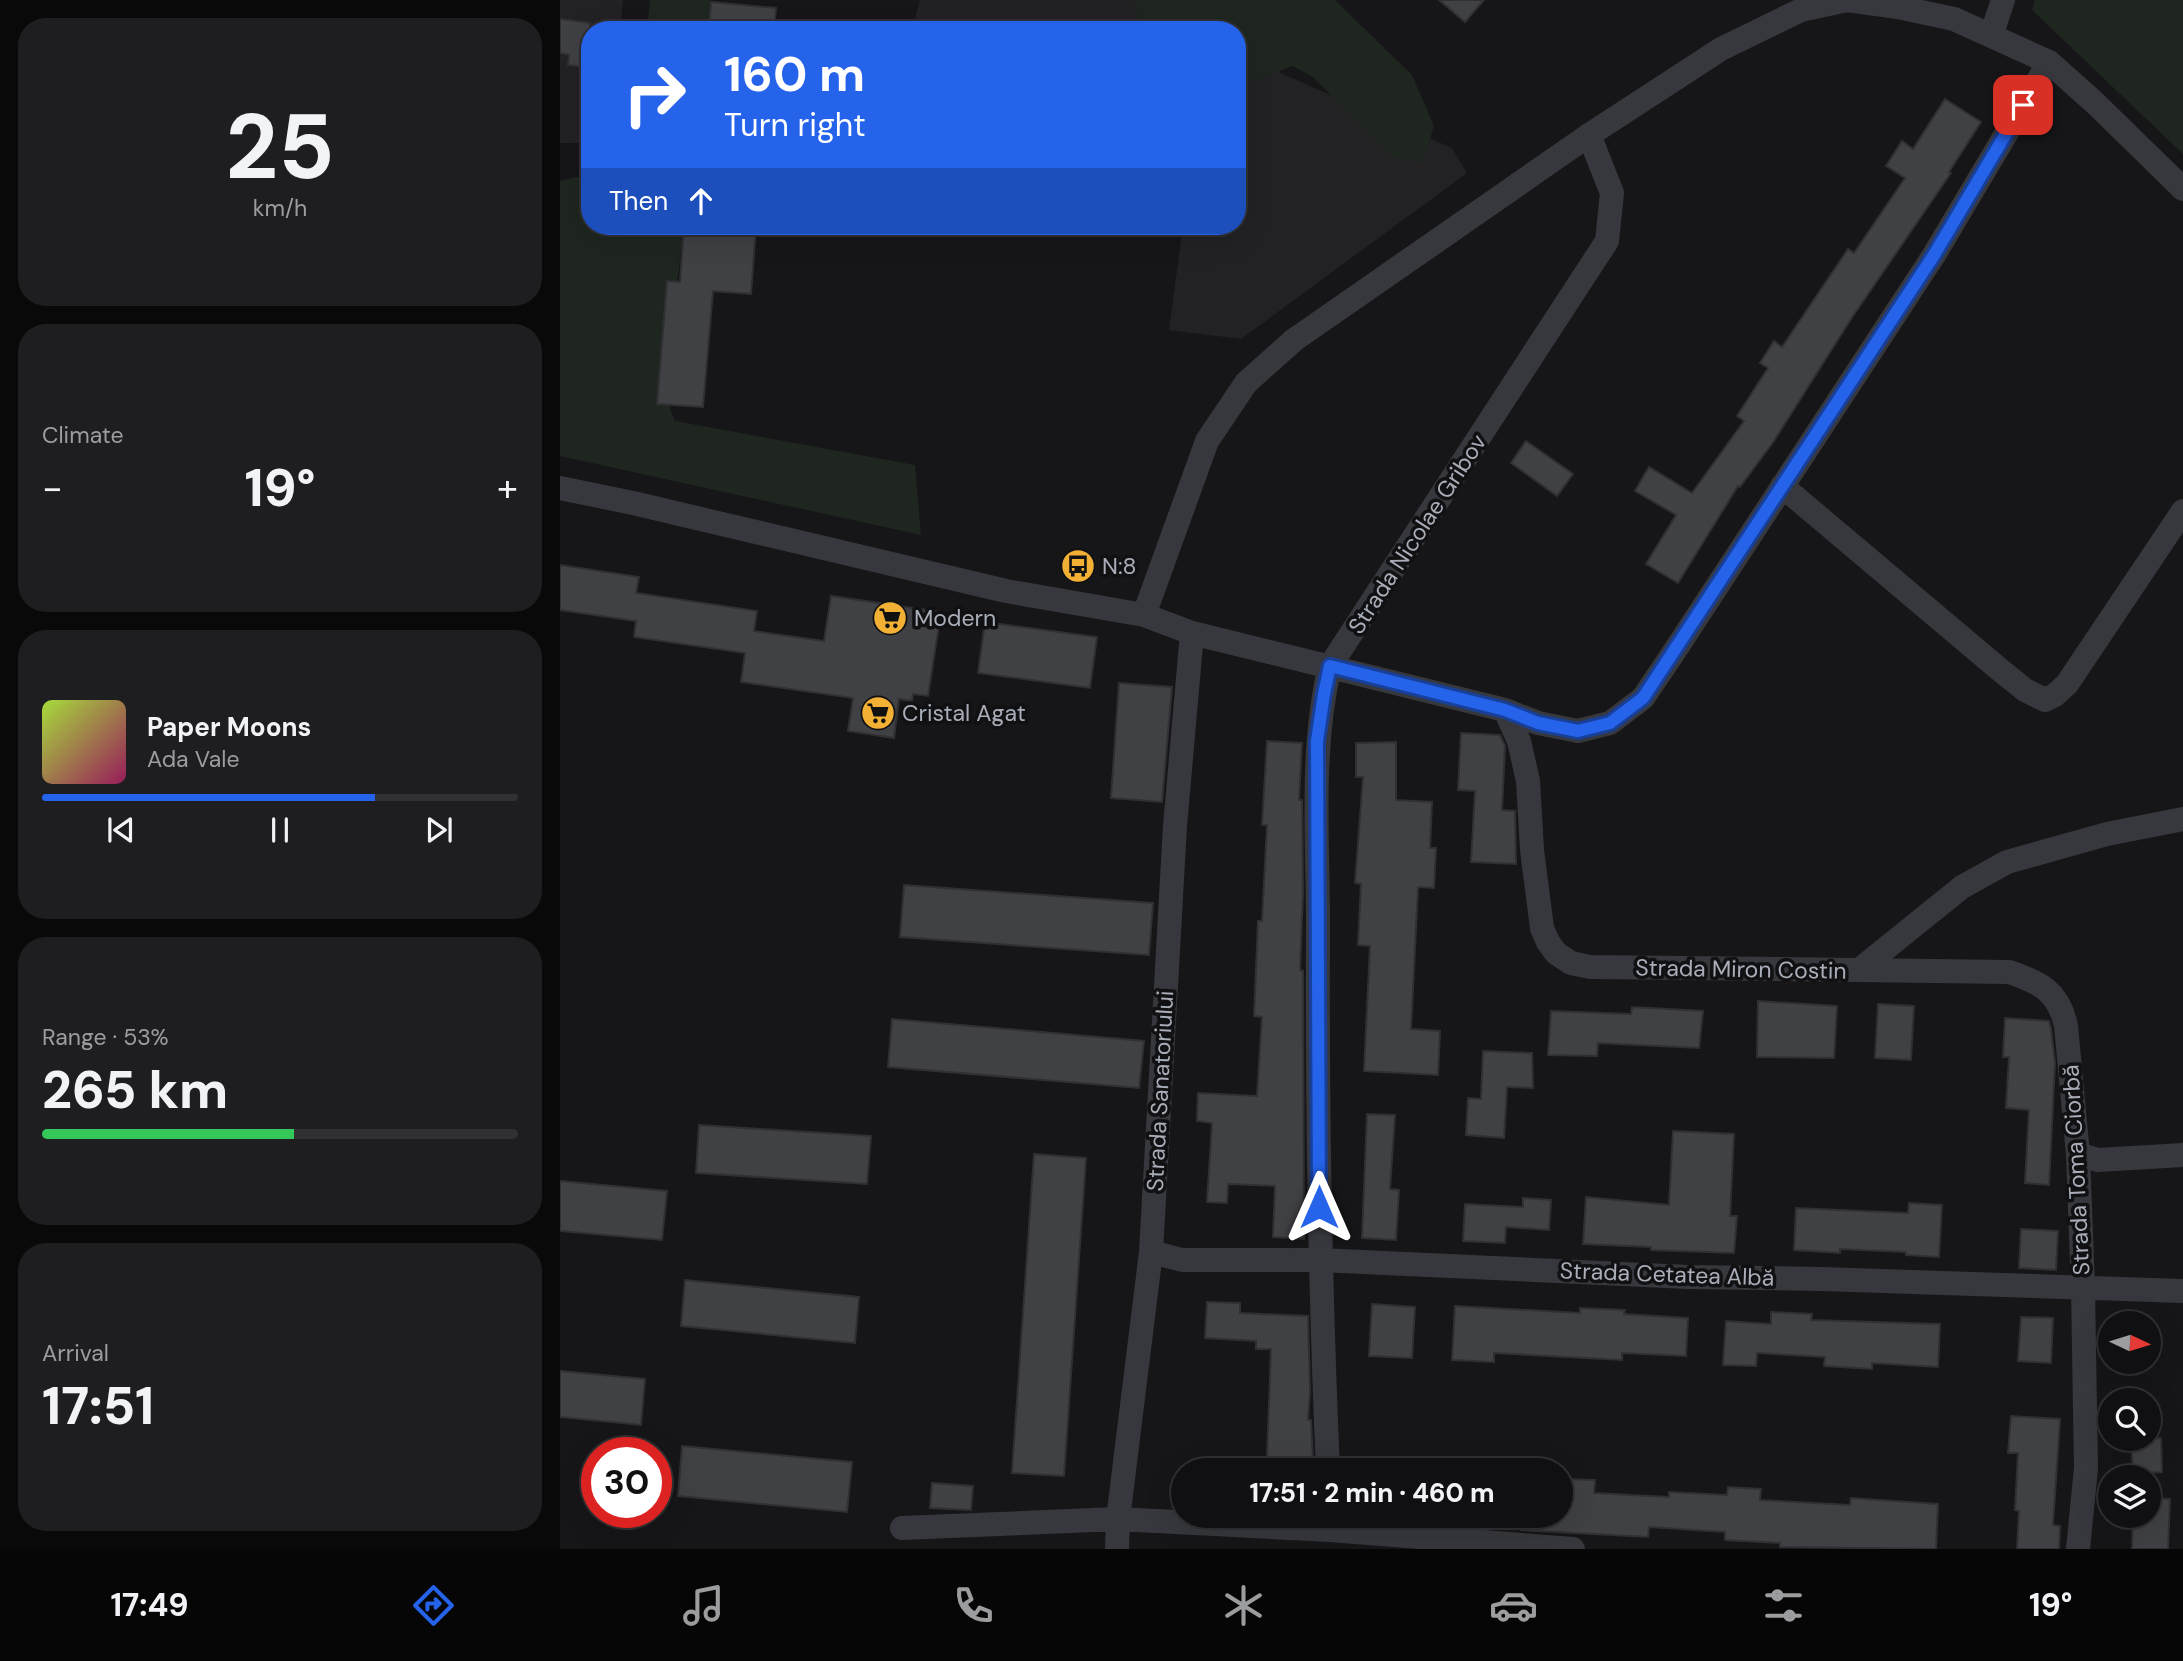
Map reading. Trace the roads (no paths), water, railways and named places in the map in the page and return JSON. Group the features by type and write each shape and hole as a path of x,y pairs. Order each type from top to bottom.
{"street":[{"path":"1144,615 1207,441 1246,383 1294,340 1589,135 1721,49 1801,10 1847,0 1933,7 2049,62 2183,189"},
{"path":"1991,36 2003,0"},
{"path":"560,488 1006,591 1144,615 1192,633 1505,710 1538,723 1578,731 1610,723 1643,698 1934,255 2049,62"},
{"name":"Strada Nicolae Gribov","path":"1327,1458 1319,1260 1317,741 1324,694 1330,666 1607,241 1612,193 1589,135"},
{"path":"1782,486 1999,670 2025,690 2045,700 2067,684 2183,511"},
{"name":"Strada Sanatoriului","path":"1117,1549 1118,1520 1151,1252 1175,826 1192,633"},
{"name":"Strada Miron Costin","path":"1505,710 1519,741 1528,781 1532,850 1542,928 1556,953 1571,962 1590,967 1859,970 1962,887 2007,862 2082,840 2183,818"},
{"name":"Strada Toma Ciorbă","path":"1859,970 2009,972 2031,979 2050,992 2063,1009 2078,1154 2082,1288 2086,1468 2078,1549"},
{"path":"2078,1154 2098,1160 2183,1155"},
{"name":"Strada Cetatea Albă","path":"1151,1252 1182,1260 1319,1260 1688,1277 2183,1291"},
{"path":"902,1528 1118,1520 1573,1549"}],"place":[{"name":"N:8","path":"1078,566"},
{"name":"Modern","path":"890,618"},
{"name":"Cristal Agat","path":"878,713"}]}
